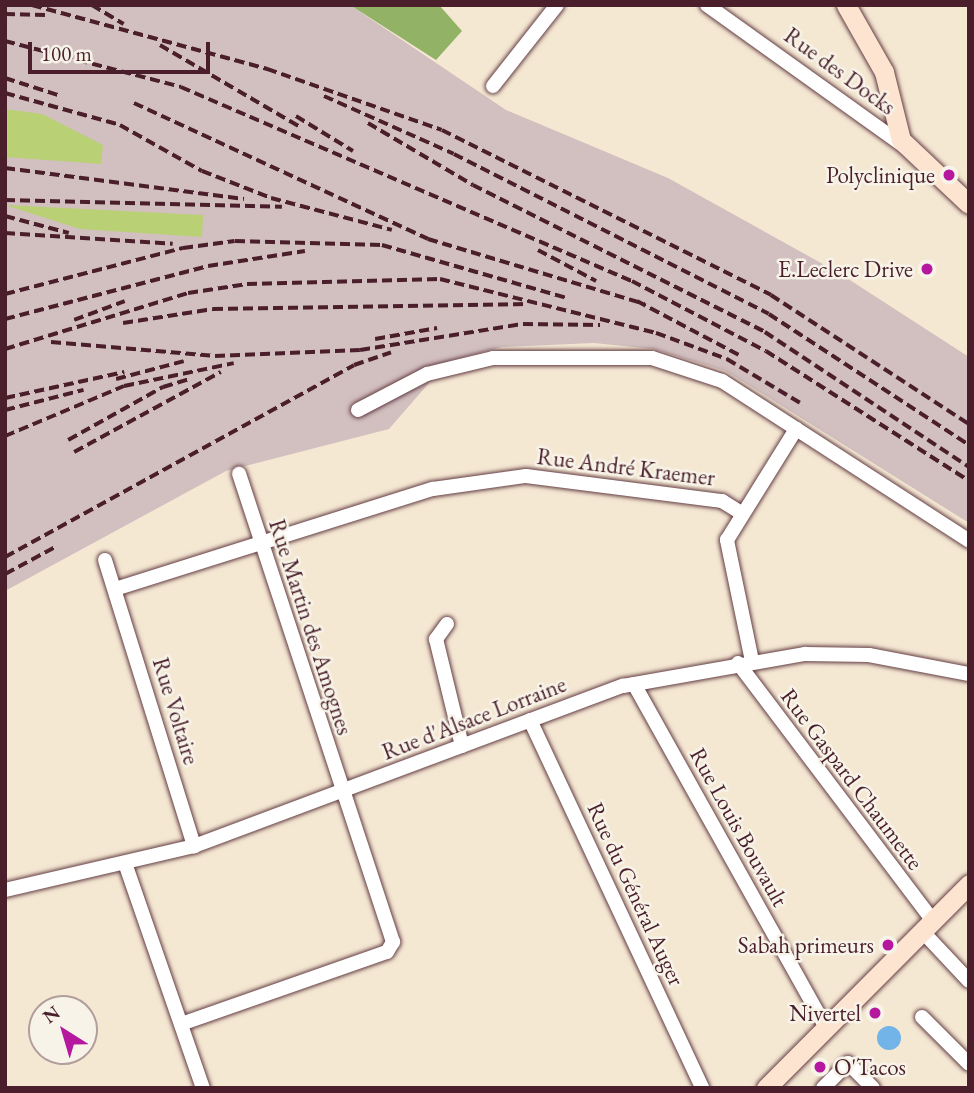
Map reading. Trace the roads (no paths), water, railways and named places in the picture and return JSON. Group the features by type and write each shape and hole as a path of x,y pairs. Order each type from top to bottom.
{"main road":[{"path":"846,5 871,40 896,128 911,151 969,204"},
{"path":"766,1088 968,887"}],"street":[{"name":"Rue des Docks","path":"707,5 911,151"},
{"path":"493,86 550,8"},
{"path":"358,410 427,374 493,358 597,354 652,358 722,381 969,541"},
{"path":"745,662 727,540 741,513 796,429"},
{"name":"Rue Martin des Amognes","path":"184,1023 387,952 393,943 340,793 239,474"},
{"name":"Rue André Kraemer","path":"260,543 432,489 526,476 722,501 741,513"},
{"path":"115,589 260,543"},
{"name":"Rue Voltaire","path":"105,560 194,846"},
{"path":"447,624 436,639 462,746"},
{"name":"Rue d'Alsace Lorraine","path":"5,890 126,866 194,846 530,720 635,684 745,662 869,655 969,674"},
{"name":"Rue Gaspard Chaumette","path":"745,662 928,927 969,981"},
{"name":"Rue Louis Bouvault","path":"635,684 826,1027"},
{"name":"Rue du Général Auger","path":"530,720 702,1088"},
{"path":"126,866 184,1023 203,1088"},
{"path":"922,1017 969,1064"},
{"path":"823,1088 848,1063 873,1088"}],"water":[{"path":"889,1026 898,1029 901,1038 898,1047 889,1050 880,1047 877,1038 880,1029"}],"railway":[{"path":"32,5 267,69 442,130 771,295 969,424"},
{"path":"92,5 124,24"},
{"path":"5,14 45,15"},
{"path":"5,41 181,87 632,281 766,351 969,481"},
{"path":"160,45 302,128"},
{"path":"5,78 58,95"},
{"path":"5,93 120,125 202,171 271,198 392,230"},
{"path":"324,96 454,154 769,314 969,445"},
{"path":"134,103 428,239 644,304"},
{"path":"296,116 353,151"},
{"path":"368,123 473,185 765,332 969,467"},
{"path":"5,168 244,199"},
{"path":"5,200 282,207"},
{"path":"5,216 69,233"},
{"path":"5,233 173,244"},
{"path":"5,294 183,248 235,241 382,245 567,298"},
{"path":"538,250 596,281"},
{"path":"5,319 208,266 305,251"},
{"path":"5,349 188,293 247,284 440,279 656,333 727,359 804,405"},
{"path":"74,320 125,301"},
{"path":"637,301 739,355"},
{"path":"123,323 213,309 528,304"},
{"path":"51,342 215,356 360,350 523,324 600,325"},
{"path":"375,339 437,328"},
{"path":"5,557 354,365 391,352"},
{"path":"116,379 184,361"},
{"path":"5,436 124,386 234,363"},
{"path":"5,398 124,372"},
{"path":"74,452 221,372"},
{"path":"68,440 163,387 190,379"},
{"path":"5,410 83,390"},
{"path":"5,574 57,546"}],"place":[{"name":"Polyclinique","path":"949,175"},
{"name":"E.Leclerc Drive","path":"927,269"},
{"name":"Sabah primeurs","path":"888,945"},
{"name":"Nivertel","path":"875,1013"},
{"name":"O'Tacos","path":"820,1067"}]}
